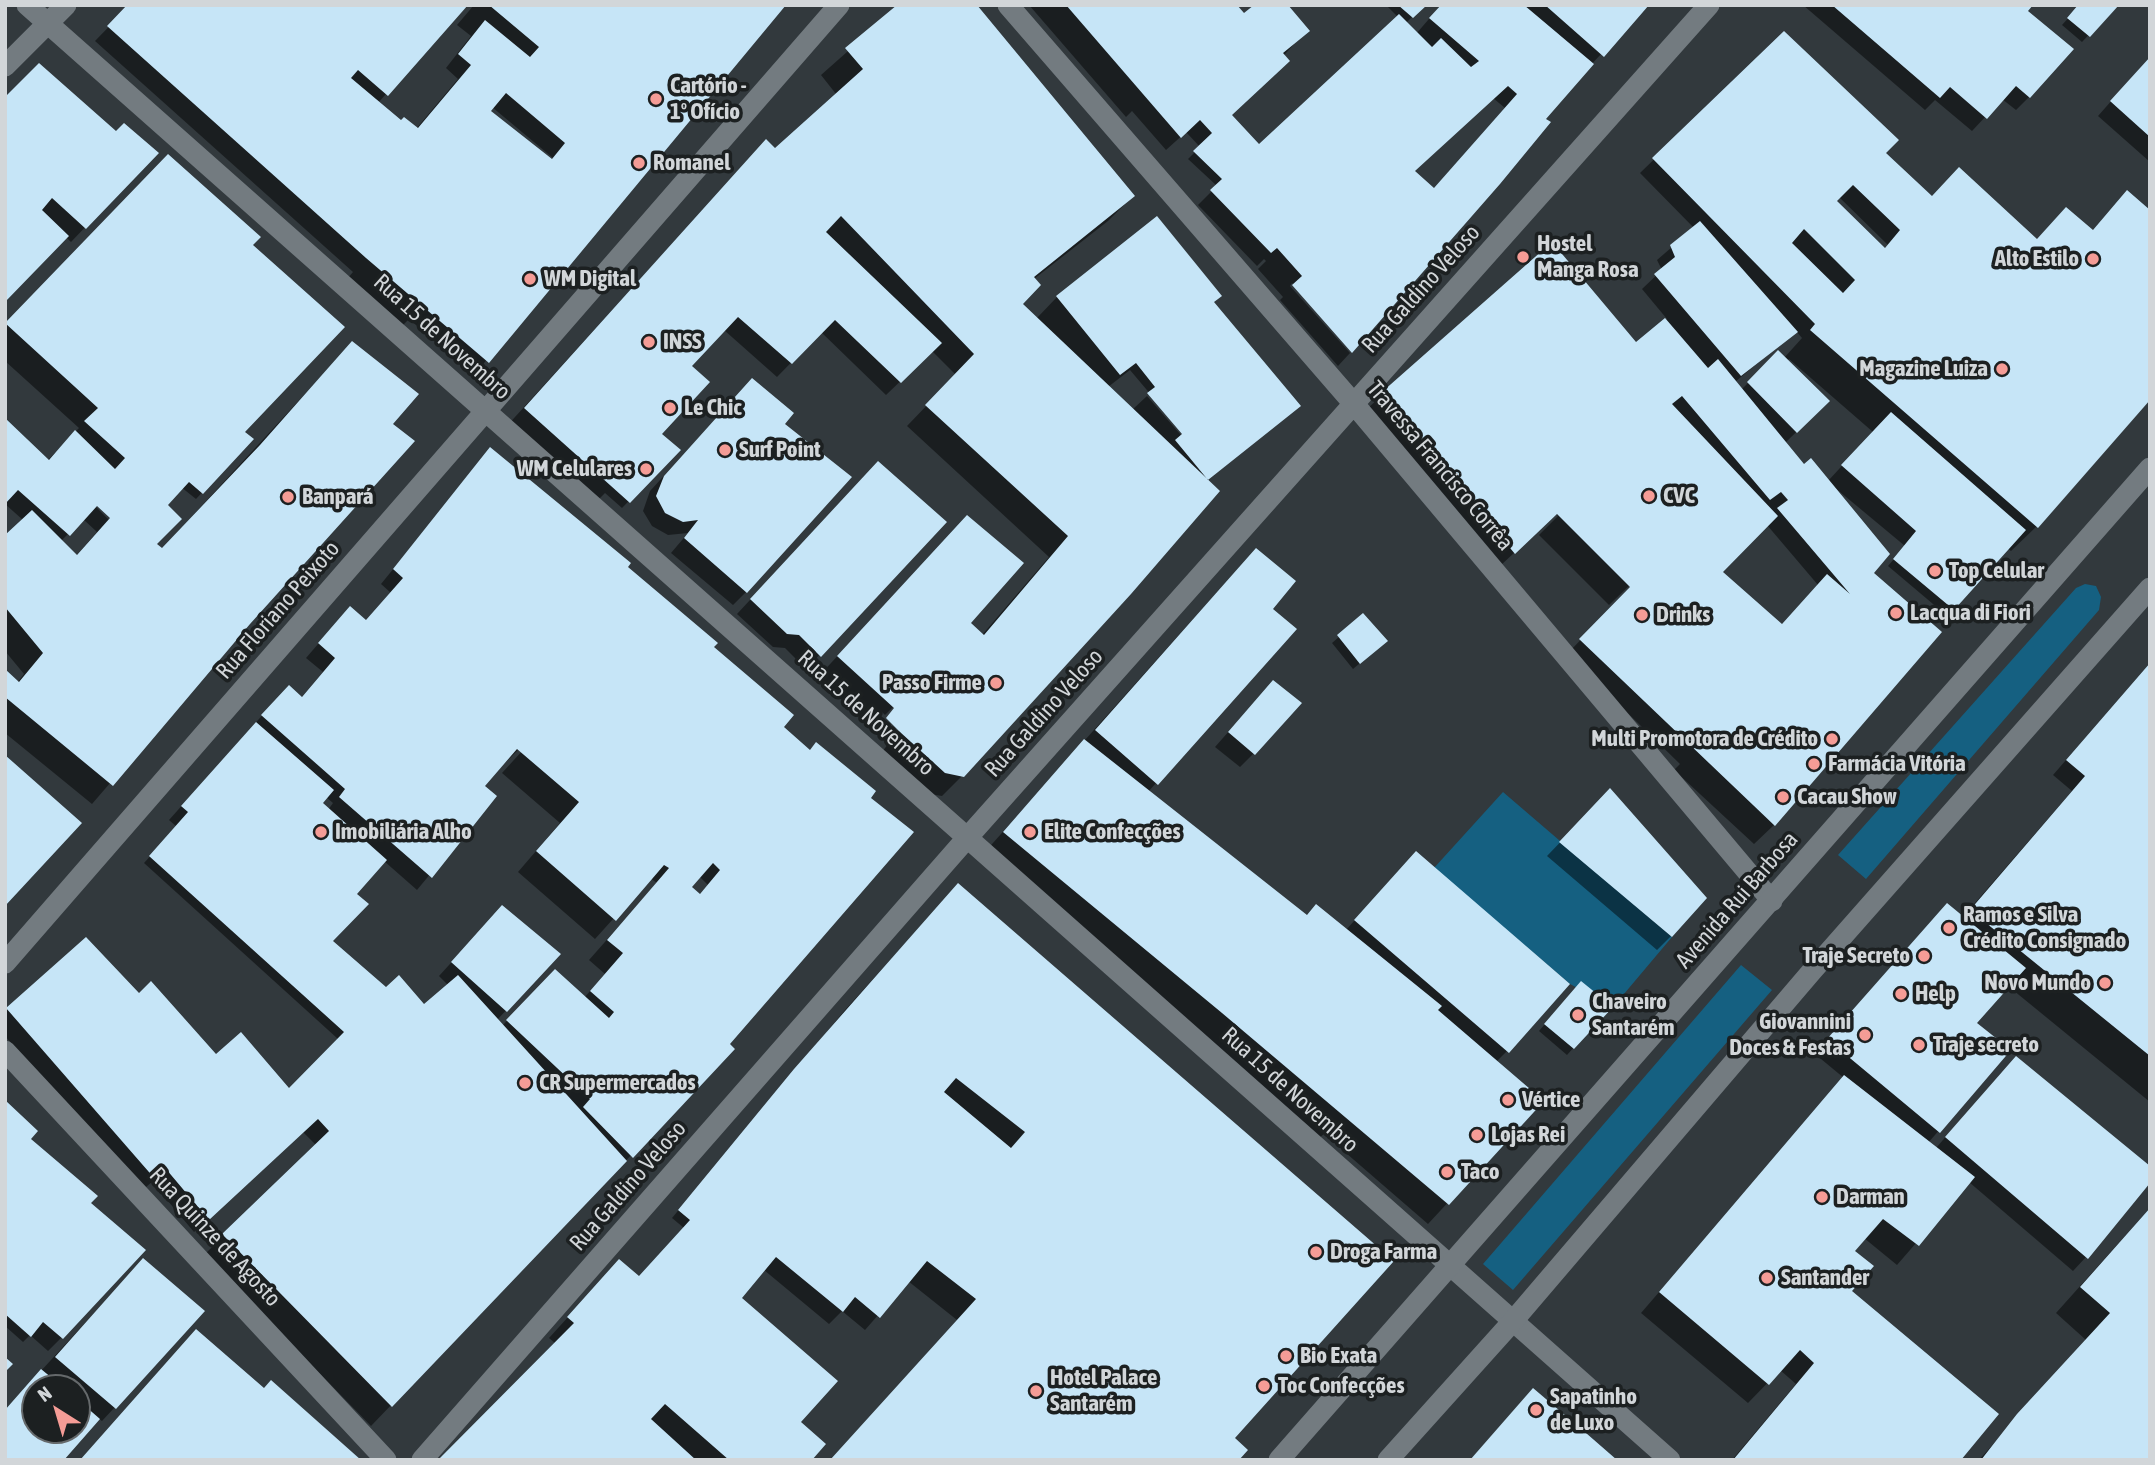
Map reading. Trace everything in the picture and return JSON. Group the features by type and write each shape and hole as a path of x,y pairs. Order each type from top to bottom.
{"street":[{"name":"Rua 15 de Novembro","path":"27,5 1670,1460"},
{"path":"5,66 66,5"},
{"name":"Rua Floriano Peixoto","path":"5,963 839,5"},
{"name":"Travessa Francisco Corrêa","path":"1008,5 1354,404 1772,901"},
{"name":"Rua Galdino Veloso","path":"422,1460 967,838 1709,5"},
{"name":"Avenida Rui Barbosa","path":"1279,1460 2150,468"},
{"path":"1388,1460 1513,1321 1812,971 2150,588"},
{"name":"Rua Quinze de Agosto","path":"5,1051 386,1460"}],"shaded area":[{"path":"2085,584 2096,586 2101,597 2099,610 1866,879 1838,855 2076,588"},
{"path":"1503,792 1672,937 1613,1007 1570,984 1434,868"},
{"path":"1741,965 1772,990 1513,1290 1483,1264"}],"building":[{"path":"127,5 468,5 388,96 358,70 351,78 401,120 404,117 418,128 471,65 458,54 485,20 530,57 539,47 489,5 786,5 489,363 366,258 107,26","holes":["506,93 565,143 552,159 491,111"]},
{"path":"897,5 977,5 1135,196 1034,277 1041,285 1023,304 1220,491 1131,594 964,777 945,773 900,732 886,718 894,708 837,656 967,515 1024,563 971,623 984,635 1068,536 925,405 974,354 841,216 826,232 942,343 901,383 835,320 792,364 738,317 692,366 710,382 662,434 681,450 630,503 524,408 766,139 775,148 863,69 845,48"},
{"path":"1066,5 1237,5 1244,13 1254,5 1288,5 1310,31 1283,53 1290,61 1232,115 1259,144 1399,14 1432,47 1441,38 1471,67 1479,61 1429,18 1441,5 1524,5 1594,64 1546,119 1551,122 1500,184 1352,353 1292,285 1302,276 1277,248 1271,253 1210,190 1222,179 1193,151 1212,133 1200,120 1181,138","holes":["1508,86 1517,94 1434,188 1415,171"]},
{"path":"1398,5 1427,5 1413,18"},
{"path":"1545,5 1649,5 1604,57"},
{"path":"1832,5 2033,5 2028,11 2074,49 2030,98 2016,86 1987,119 1950,87 1940,98"},
{"path":"2078,5 2119,5 2090,37 2067,18"},
{"path":"1784,31 1899,140 1886,153 1932,196 1959,167 2037,239 2066,207 2093,230 2127,190 2150,210 2150,400 2038,528 1810,330 1815,324 1652,158","holes":["1853,185 1900,230 1885,248 1837,201","1804,229 1855,280 1843,293 1792,243"]},
{"path":"2150,57 2150,137 2110,101"},
{"path":"39,63 116,131 124,123 159,153 86,229 52,198 42,210 69,236 5,302 5,97"},
{"path":"168,154 261,237 253,245 345,327 245,432 254,439 203,494 189,482 168,505 182,519 157,544 162,548 260,445 352,341 419,394 393,424 415,441 250,624 113,786 5,697 5,669 19,682 43,653 5,607 5,535 32,510 77,555 110,518 97,506 70,536 18,490 5,504 5,418 49,460 75,430 115,469 125,458 84,421 98,408 5,323"},
{"path":"1157,216 1222,296 1214,302 1301,406 1208,480 1175,440 1182,434 1147,393 1155,387 1136,363 1120,375 1056,296"},
{"path":"1700,221 1798,332 1741,376 1654,274 1675,257 1670,245"},
{"path":"1552,242 1636,342 1665,318 1708,368 1718,359 1804,464 1811,458 1890,554 1874,573 1942,632 1775,826 1579,639 1630,587 1557,514 1515,554 1382,392","holes":["1682,396 1770,500 1781,492 1788,500 1777,508 1850,594 1827,574 1782,624 1723,572 1778,516 1672,404"]},
{"path":"1778,350 1830,401 1797,433 1747,382"},
{"path":"752,378 794,413 785,424 852,477 747,593 684,538 698,520 683,522 665,513 656,496 664,476"},
{"path":"1891,412 2026,530 1954,610 1893,559 1916,531 1841,465"},
{"path":"490,447 631,563 628,567 718,643 714,647 794,715 784,727 810,750 816,742 876,791 871,798 914,832 730,1044 735,1049 633,1158 583,1107 590,1099 506,1020 555,969 609,1018 614,1012 590,991 623,953 607,940 669,868 664,865 616,921 536,851 579,802 517,749 485,786 497,796 432,878 339,797 345,789 261,715 289,685 302,697 335,658 318,643 350,606 366,620 403,578 393,569","holes":["713,863 720,870 700,894 692,887"]},
{"path":"878,461 947,522 821,657 799,635 787,634 750,599"},
{"path":"1256,548 1296,581 1273,609 1297,629 1158,785 1095,730"},
{"path":"1363,613 1388,641 1360,664 1337,635"},
{"name":"Novo Mundo","path":"2150,663 2150,1056 1970,910 2085,776 2066,760"},
{"path":"1273,680 1302,703 1255,755 1228,732"},
{"path":"256,722 334,790 323,803 387,860 357,894 369,904 333,941 386,987 399,975 424,1004 458,975 627,1161 392,1407 222,1234 329,1131 318,1119 209,1220 166,1169 155,1179 6,1008 86,937 139,993 151,981 216,1054 241,1032 289,1088 344,1032 149,856 188,812 181,806"},
{"path":"1084,739 1307,915 1316,904 1442,1006 1438,1010 1544,1101 1449,1205 1003,832"},
{"path":"5,755 82,823 5,906"},
{"path":"1610,788 1707,898 1672,937 1559,842"},
{"path":"1416,851 1570,984 1509,1053 1354,920"},
{"path":"958,883 1394,1261 1235,1438 1248,1450 1239,1460 830,1460 976,1299 927,1261 880,1318 855,1297 843,1312 776,1257 742,1298 838,1381 801,1422 826,1444 812,1460 729,1460 665,1404 651,1419 696,1460 438,1460 574,1323 567,1317 619,1259 639,1276 690,1220 678,1210 794,1069","holes":["956,1078 1025,1132 1011,1148 944,1092"]},
{"name":"Traje secreto","path":"1947,903 2026,968 1977,1023 2011,1050 1940,1133 1827,1039"},
{"path":"502,905 561,954 507,1012 451,962"},
{"name":"Chaveiro Santarém","path":"1581,981 1613,1007 1574,1049 1544,1024"},
{"path":"2016,1056 2150,1166 2150,1183 2088,1259 1945,1137"},
{"path":"1844,1075 1975,1177 1919,1246 1883,1219 1855,1251 1874,1266 1852,1291 1999,1414 1961,1460 1733,1460 1814,1363 1800,1350 1769,1385 1659,1292"},
{"path":"5,1100 38,1131 31,1139 98,1196 91,1203 146,1250 63,1339 43,1322 31,1337 5,1314"},
{"path":"2150,1208 2150,1460 1981,1460 2017,1414 2110,1313 2080,1287"},
{"path":"143,1258 205,1311 116,1409 91,1388 91,1374 75,1374 55,1357"},
{"path":"196,1329 264,1388 271,1380 361,1460 80,1460"},
{"path":"5,1357 13,1364 5,1372"},
{"name":"Sapatinho de Luxo","path":"1533,1388 1586,1433 1617,1460 1470,1460"},
{"path":"21,1392 21,1444 78,1444 64,1460 5,1460 5,1410"},
{"path":"91,1411 100,1419 91,1429"}],"place":[{"name":"Cartório - 1° Ofício","path":"656,99"},
{"name":"Romanel","path":"639,163"},
{"name":"Hostel Manga Rosa","path":"1523,257"},
{"name":"Alto Estilo","path":"2093,259"},
{"name":"WM Digital","path":"530,279"},
{"name":"INSS","path":"649,342"},
{"name":"Magazine Luiza","path":"2002,369"},
{"name":"Le Chic","path":"670,408"},
{"name":"Surf Point","path":"725,450"},
{"name":"WM Celulares","path":"646,469"},
{"name":"CVC","path":"1649,496"},
{"name":"Banpará","path":"288,497"},
{"name":"Top Celular","path":"1935,571"},
{"name":"Lacqua di Fiori","path":"1896,613"},
{"name":"Drinks","path":"1642,615"},
{"name":"Passo Firme","path":"996,683"},
{"name":"Multi Promotora de Crédito","path":"1832,739"},
{"name":"Farmácia Vitória","path":"1814,764"},
{"name":"Cacau Show","path":"1783,797"},
{"name":"Imobiliária Alho","path":"321,832"},
{"name":"Elite Confecções","path":"1030,832"},
{"name":"Ramos e Silva Crédito Consignado","path":"1949,928"},
{"name":"Traje Secreto","path":"1924,956"},
{"name":"Novo Mundo","path":"2105,983"},
{"name":"Help","path":"1901,994"},
{"name":"Chaveiro Santarém","path":"1578,1015"},
{"name":"Giovannini Doces & Festas","path":"1865,1035"},
{"name":"Traje secreto","path":"1919,1045"},
{"name":"CR Supermercados","path":"525,1083"},
{"name":"Vértice","path":"1508,1100"},
{"name":"Lojas Rei","path":"1477,1135"},
{"name":"Taco","path":"1447,1172"},
{"name":"Darman","path":"1822,1197"},
{"name":"Droga Farma","path":"1316,1252"},
{"name":"Santander","path":"1767,1278"},
{"name":"Bio Exata","path":"1286,1356"},
{"name":"Toc Confecções","path":"1264,1386"},
{"name":"Hotel Palace Santarém","path":"1036,1391"},
{"name":"Sapatinho de Luxo","path":"1536,1410"}]}
